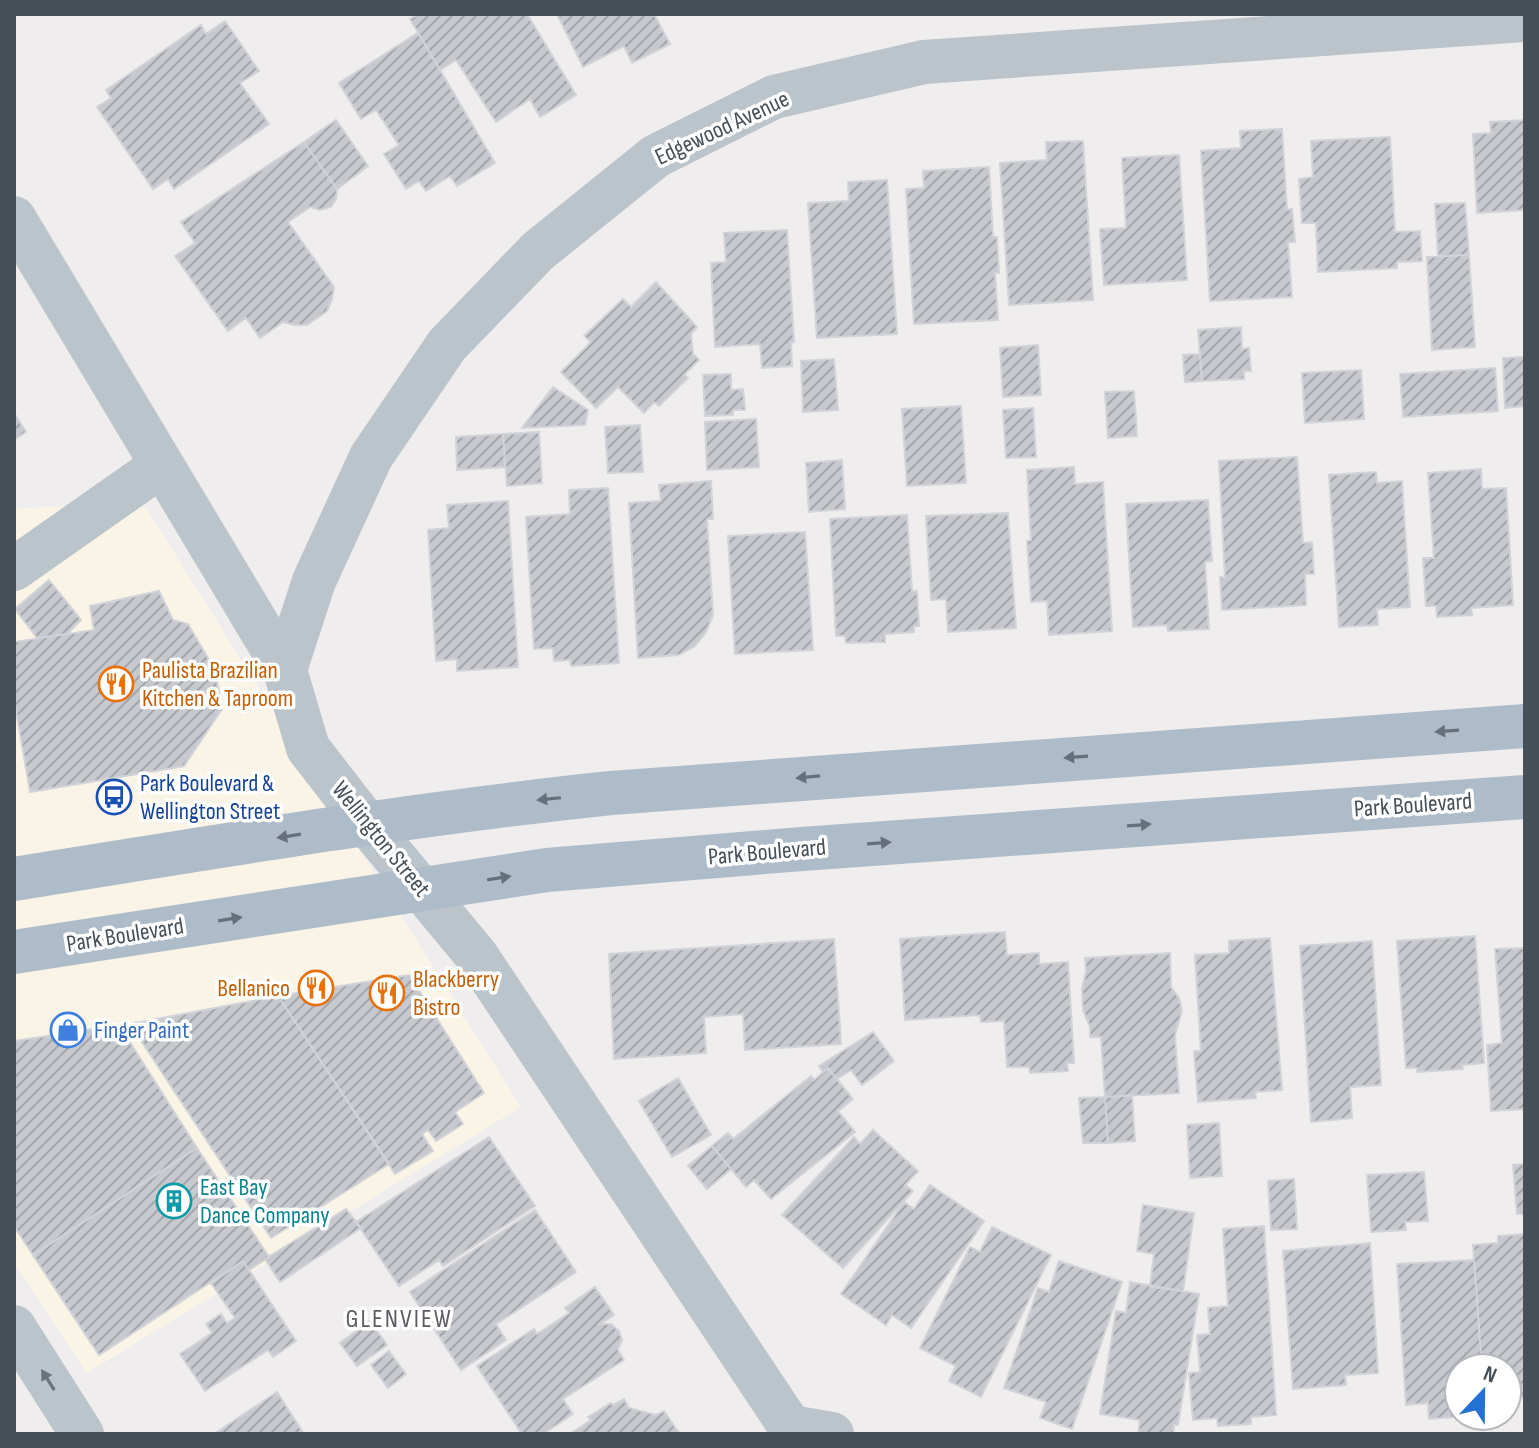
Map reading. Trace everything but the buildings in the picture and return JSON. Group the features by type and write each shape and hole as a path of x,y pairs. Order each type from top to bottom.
{"main road":[{"path":"14,879 366,823 611,793 1525,726"},
{"name":"Park Boulevard","path":"14,952 547,870 1525,797"}],"street":[{"name":"Edgewood Avenue","path":"285,670 314,581 371,457 447,345 538,251 656,156 774,97 924,62 1525,20"},
{"name":"Wellington Street","path":"14,218 285,670 308,748 476,955 806,1432"},
{"path":"14,569 162,465"},
{"path":"14,1327 82,1434"}],"shaded area":[{"path":"142,501 521,1107 87,1373 14,1262 14,509"}],"place":[{"name":"Paulista Brazilian Kitchen & Taproom","path":"116,684"},
{"name":"Park Boulevard & Wellington Street","path":"114,797"},
{"name":"Bellanico","path":"316,988"},
{"name":"Blackberry Bistro","path":"387,993"},
{"name":"Finger Paint","path":"68,1030"},
{"name":"East Bay Dance Company","path":"174,1201"}],"district":[{"name":"GLENVIEW","path":"399,1319"}]}
